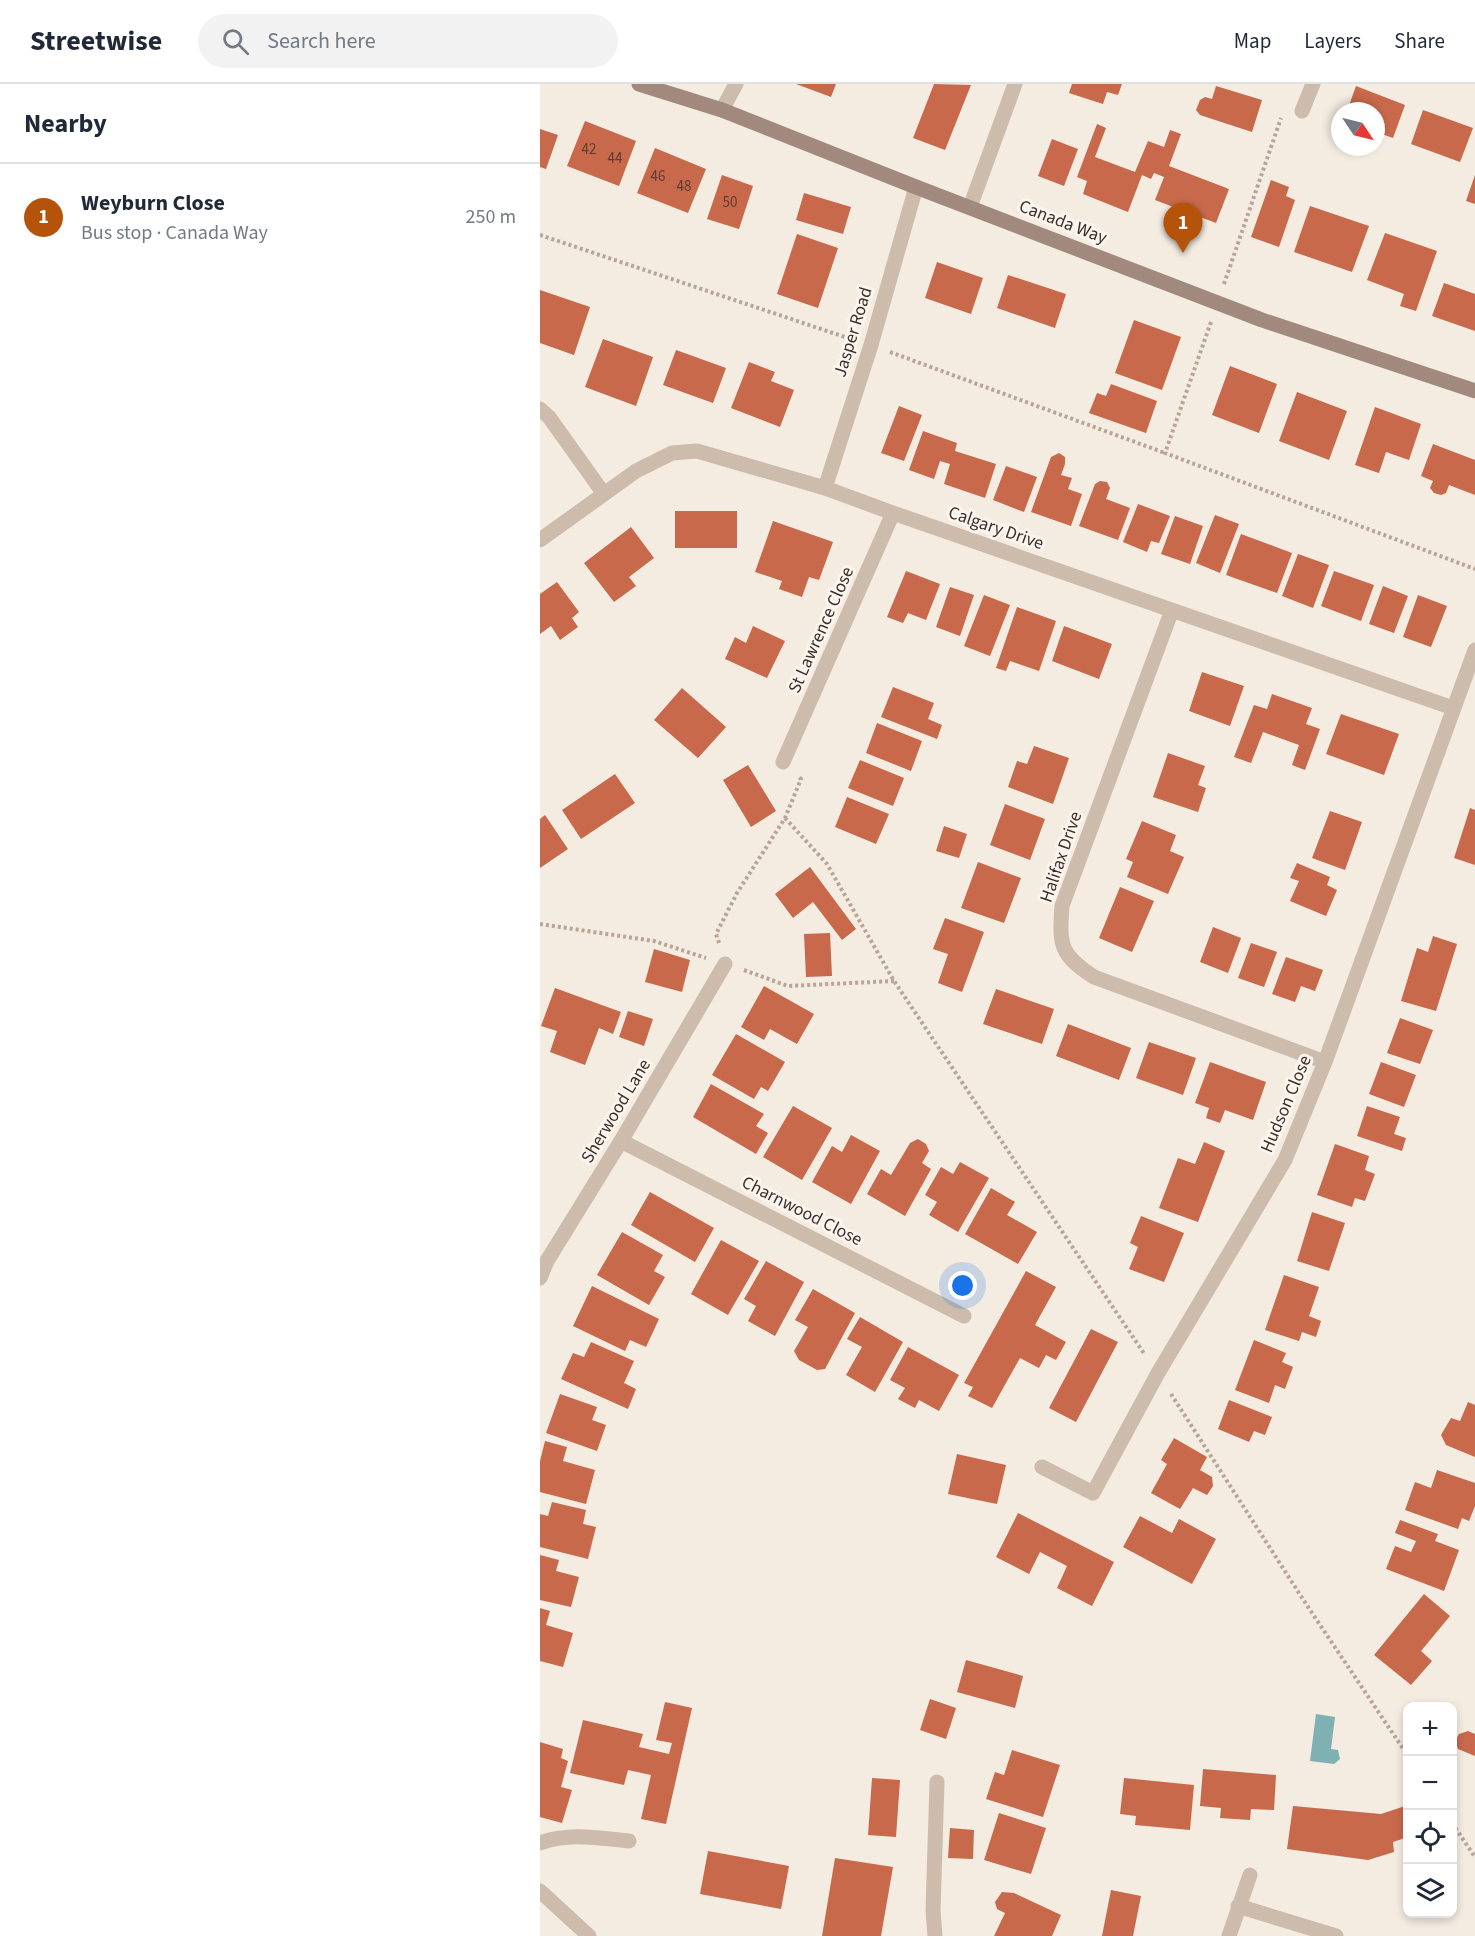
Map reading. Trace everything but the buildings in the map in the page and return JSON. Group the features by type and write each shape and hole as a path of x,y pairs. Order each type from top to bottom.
{"street":[{"name":"Canada Way","path":"639,84 722,110 1262,320 1475,391"},
{"path":"722,110 736,84"},
{"path":"970,207 1015,84"},
{"path":"1302,111 1312,84"},
{"name":"Jasper Road","path":"825,488 871,345 916,187"},
{"path":"540,409 549,417 603,494"},
{"name":"Calgary Drive","path":"540,540 636,471 672,453 697,451 825,488 1453,708"},
{"name":"St Lawrence Close","path":"783,762 894,513"},
{"name":"Halifax Drive","path":"1172,610 1062,906 1060,935 1066,956 1094,977 1325,1062"},
{"name":"Hudson Close","path":"1042,1467 1093,1493 1158,1373 1285,1160 1325,1062 1475,650"},
{"name":"Sherwood Lane","path":"540,1278 547,1262 725,964"},
{"name":"Charnwood Close","path":"621,1141 964,1316"},
{"path":"935,1936 933,1911 937,1782"},
{"path":"540,1843 582,1836 629,1841"},
{"path":"1229,1936 1250,1875"},
{"path":"540,1891 589,1936"},
{"path":"1238,1906 1336,1936"}],"path":[{"path":"1302,111 1286,103 1165,453 1475,569"},
{"path":"725,964 716,934 737,893 785,818 801,779 783,762"},
{"path":"785,818 826,864 894,981 1158,1373 1403,1750"},
{"path":"540,924 654,941 788,986 894,981"},
{"path":"1457,1830 1475,1857"}],"water":[{"path":"1316,1714 1335,1717 1331,1749 1338,1750 1340,1759 1334,1764 1310,1761"}],"place":[{"name":"Weyburn Close","path":"1183,253"}]}
